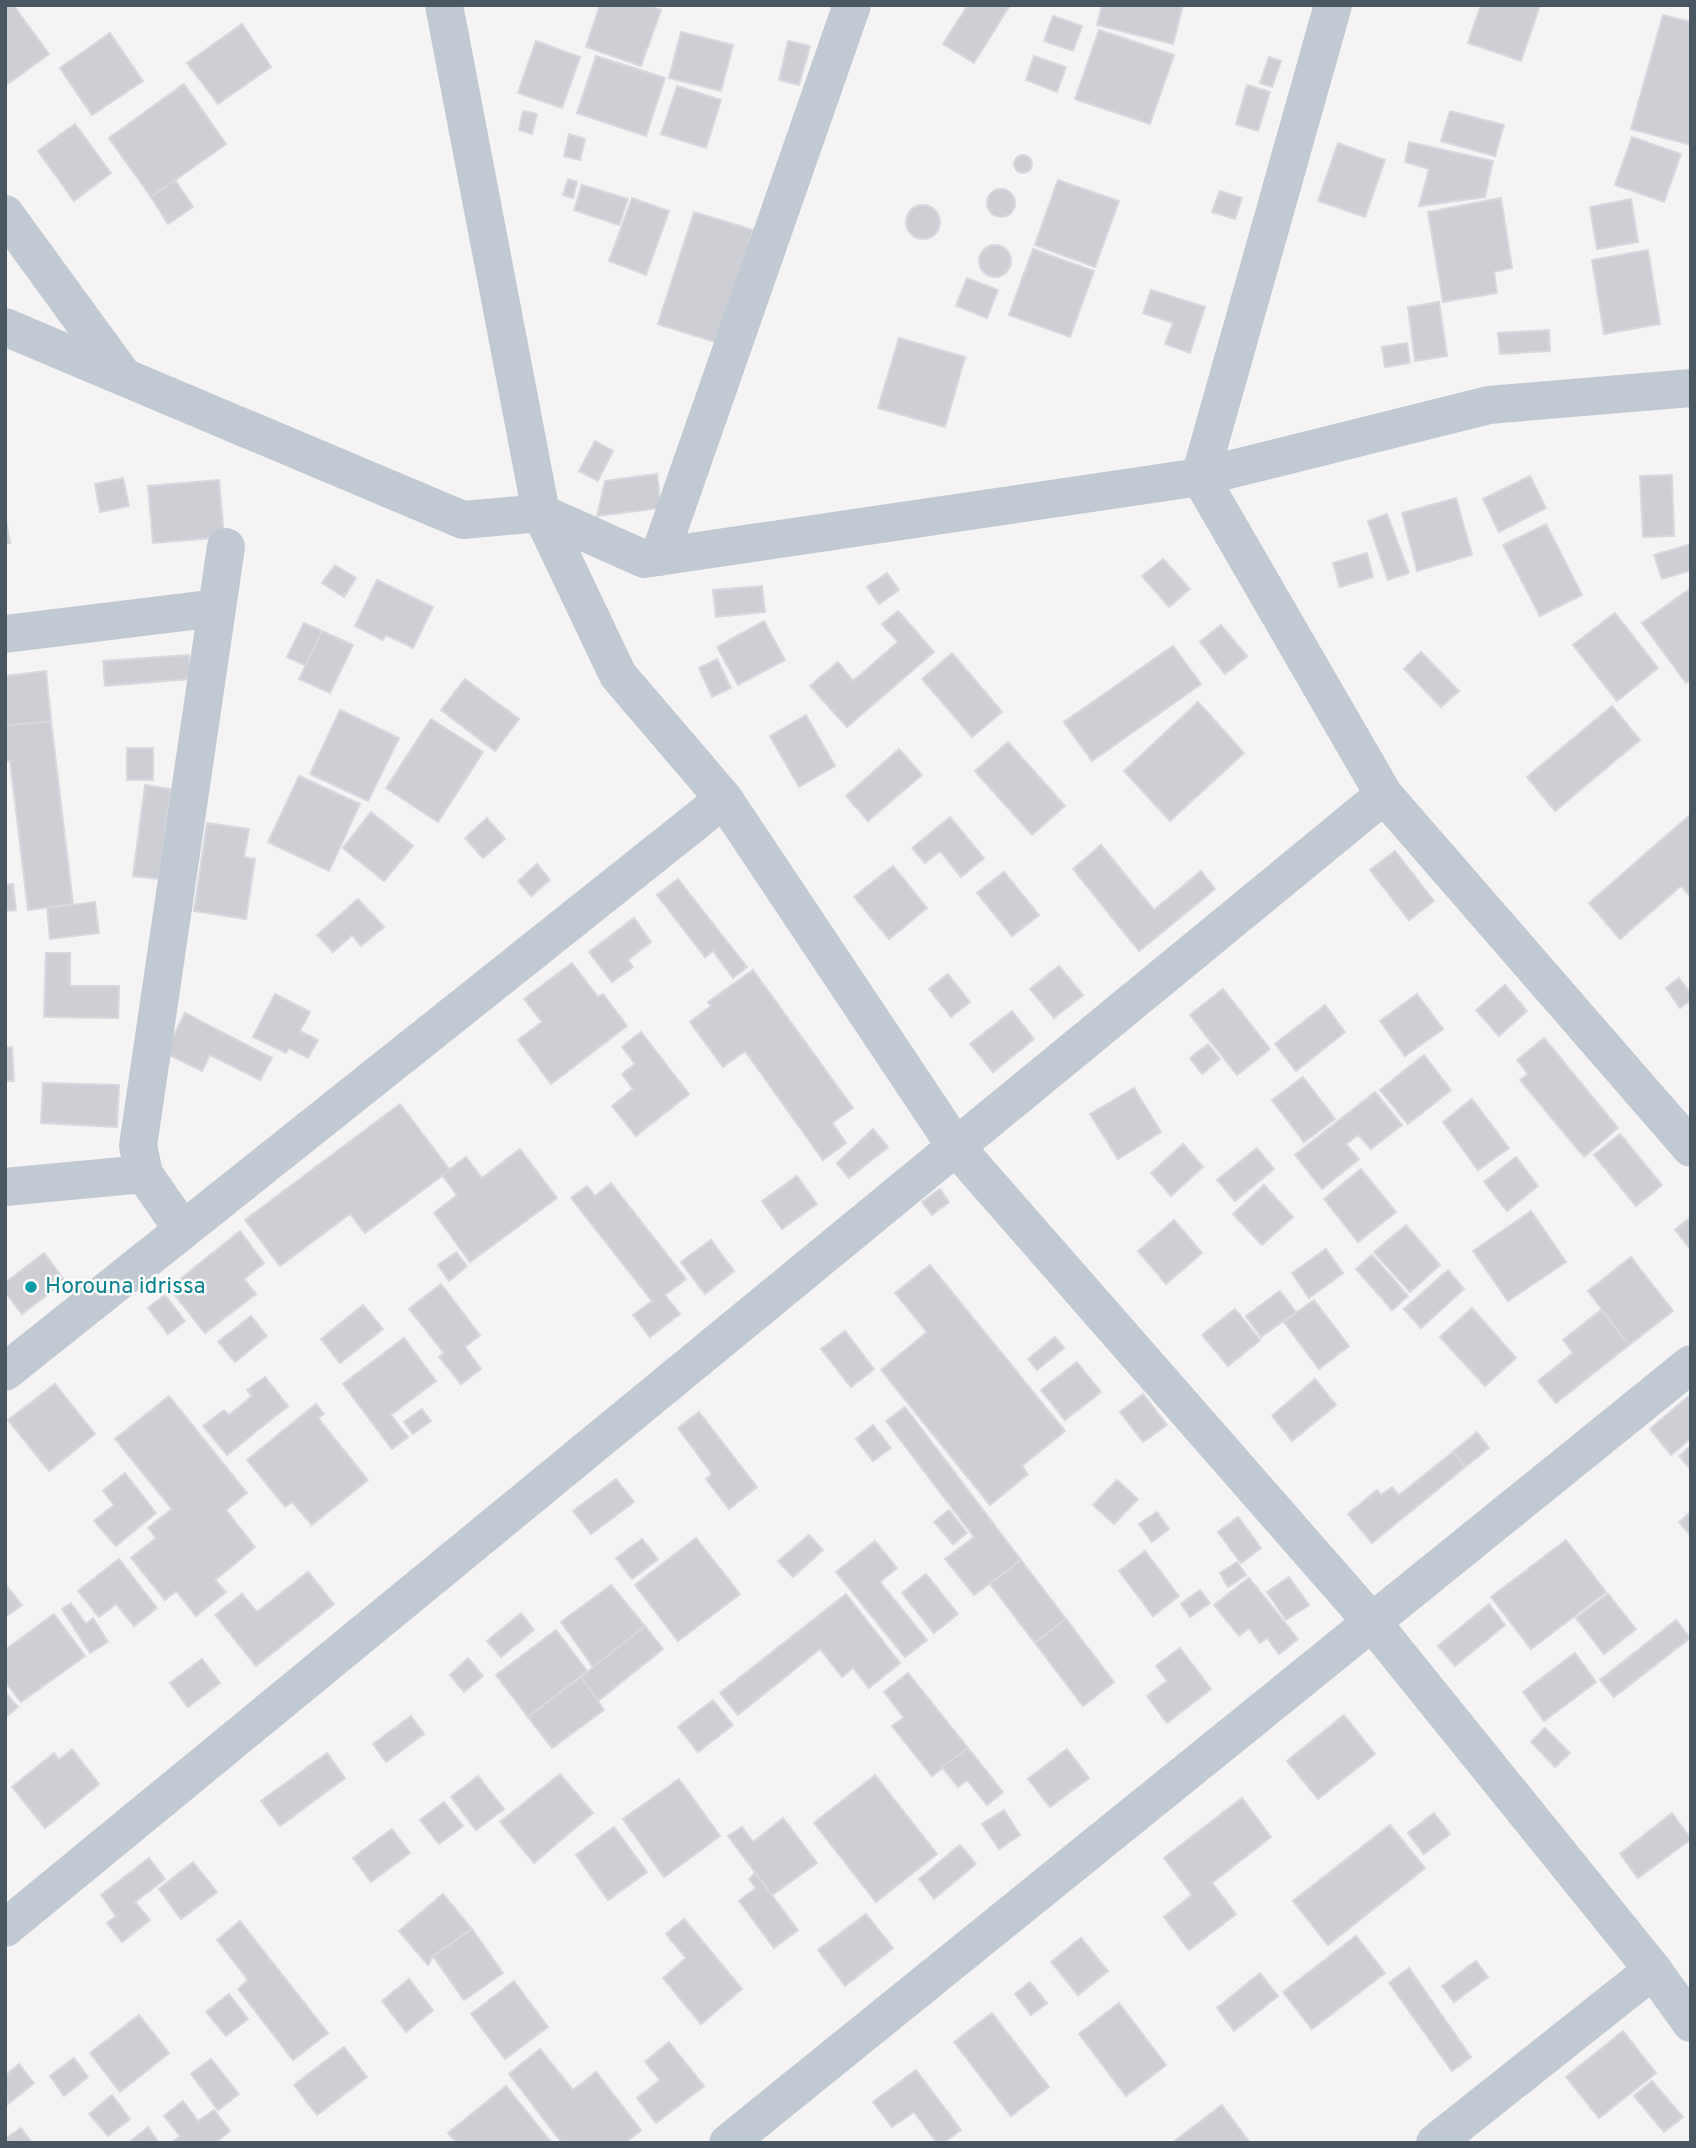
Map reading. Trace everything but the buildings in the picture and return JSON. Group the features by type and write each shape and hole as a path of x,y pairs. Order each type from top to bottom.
{"street":[{"path":"444,5 541,513 618,675 724,799 956,1147 1371,1621 1653,1970 1691,2023"},
{"path":"659,557 852,5"},
{"path":"1333,5 1200,477 1384,795 1691,1148"},
{"path":"5,214 122,376"},
{"path":"5,327 463,520 541,513 644,559 1200,477 1489,405 1691,388"},
{"path":"183,1230 144,1174 138,1146 226,547"},
{"path":"5,634 216,608"},
{"path":"5,1928 1384,795"},
{"path":"5,1372 724,799"},
{"path":"5,1187 144,1174"},
{"path":"728,2143 1691,1364"},
{"path":"1435,2143 1653,1970"}],"place":[{"name":"Horouna idrissa","path":"31,1287"}]}
